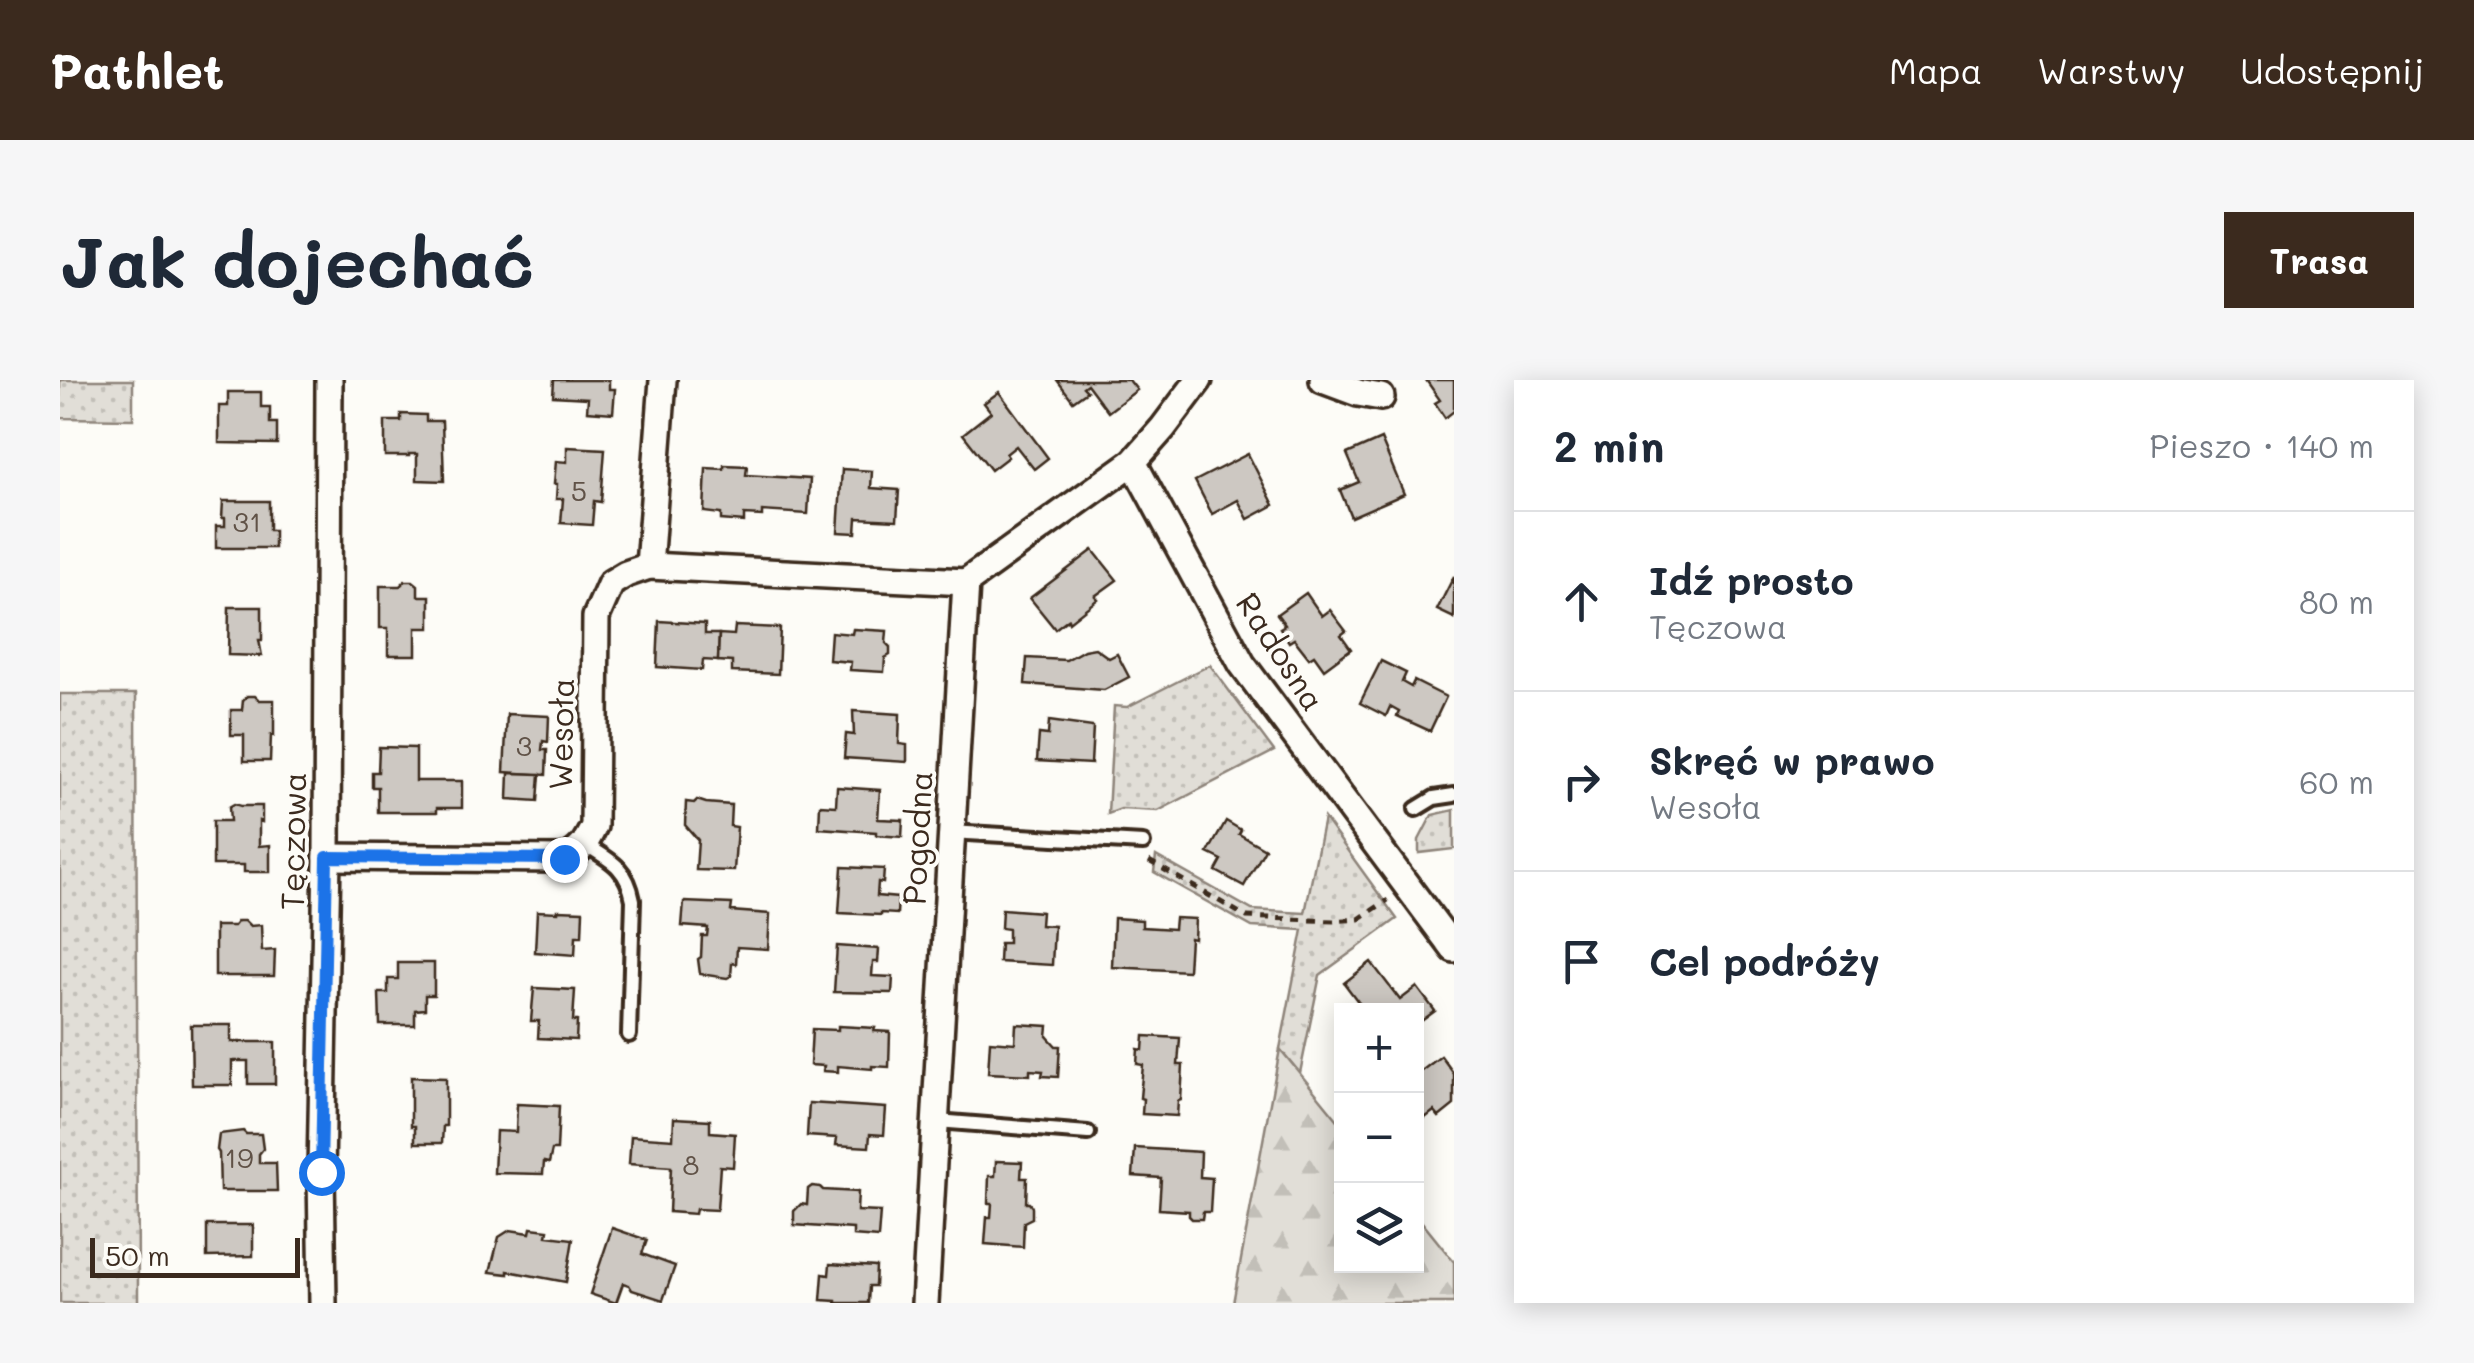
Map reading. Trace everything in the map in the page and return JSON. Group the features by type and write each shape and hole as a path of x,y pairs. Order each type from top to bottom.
{"street":[{"name":"Tęczowa","path":"322,1303 330,380"},
{"path":"664,380 649,566 966,582 1133,462 1199,380"},
{"path":"1323,380 1358,393 1382,396"},
{"name":"Radosna","path":"1133,462 1242,664 1454,950"},
{"name":"Wesoła","path":"586,844 594,826 596,617 611,583 649,566"},
{"name":"Pogodna","path":"925,1303 966,582"},
{"path":"327,857 564,859 586,844"}],"lane":[{"path":"1416,808 1434,798 1454,795"},
{"path":"950,832 1142,843"},
{"path":"586,844 617,865 630,882 633,900 629,1036"},
{"path":"936,1121 1088,1132"}],"path":[{"path":"1142,843 1149,861 1248,918 1360,918 1406,887"}],"green space":[{"path":"60,380 133,380 133,419 60,418"},
{"path":"1210,665 1274,751 1158,811 1121,809 1108,814 1114,706 1127,707"},
{"path":"60,694 136,694 138,1303 60,1303"},
{"path":"1454,810 1454,849 1419,853 1419,840 1432,815"},
{"path":"1324,818 1397,919 1320,975 1300,1073 1280,1049 1303,930 1252,927 1154,872 1156,856 1252,910 1305,913"},
{"path":"1280,1049 1334,1115 1334,1273 1424,1273 1424,1225 1454,1262 1454,1303 1233,1303"}],"building":[{"path":"554,380 609,380 609,389 615,389 613,413 587,411 588,398 553,396"},
{"path":"1057,380 1129,380 1137,390 1108,412 1087,384 1083,387 1087,391 1073,401"},
{"path":"1426,380 1454,380 1454,411 1445,418 1435,403 1440,400"},
{"path":"228,392 261,392 261,407 270,407 270,423 277,423 277,444 219,443 219,406 228,406"},
{"path":"999,392 1048,458 1034,469 1016,446 991,470 963,434 991,412 984,403"},
{"path":"401,414 426,415 426,421 442,421 444,481 417,480 417,454 385,456 385,421 401,421"},
{"path":"1381,439 1404,494 1351,517 1340,490 1359,482 1347,454"},
{"path":"567,447 605,449 601,502 594,501 592,525 561,523 563,499 556,499 554,484 556,461 567,462"},
{"path":"1248,454 1274,505 1248,519 1238,500 1212,514 1195,481"},
{"path":"724,465 747,466 746,475 810,479 808,514 762,511 762,516 744,515 744,522 721,520 721,514 704,512 706,468 724,469"},
{"path":"842,469 872,471 871,488 899,490 897,520 857,518 856,533 838,532"},
{"path":"223,501 269,501 269,530 274,530 274,548 216,548 216,526 225,526"},
{"path":"1093,550 1117,580 1069,622 1068,619 1055,629 1030,598"},
{"path":"1454,576 1454,618 1437,610"},
{"path":"405,581 418,585 418,596 430,596 430,628 416,628 416,655 388,655 388,628 380,628 380,586 400,586"},
{"path":"1306,593 1322,616 1330,610 1346,631 1341,635 1351,649 1324,669 1294,639 1289,642 1280,628 1285,625 1277,614"},
{"path":"229,607 262,607 262,656 228,655"},
{"path":"659,621 705,624 705,634 719,634 718,661 703,660 702,670 657,667"},
{"path":"735,626 780,628 778,674 732,672 732,662 718,661 719,634 734,635"},
{"path":"853,629 887,631 890,655 885,658 884,672 850,670 851,662 829,660 831,632 852,634"},
{"path":"1095,648 1109,658 1117,654 1129,677 1104,690 1025,684 1027,658 1066,660"},
{"path":"1381,661 1406,673 1402,682 1411,687 1414,681 1446,697 1430,731 1397,716 1399,712 1390,707 1386,716 1360,703"},
{"path":"247,696 274,700 270,761 244,761 244,735 231,735 231,710 242,710"},
{"path":"853,711 900,714 899,744 907,745 907,762 844,758 846,734 854,735"},
{"path":"507,714 549,716 548,742 543,741 542,750 547,750 546,775 504,772"},
{"path":"1049,721 1093,727 1091,764 1037,761 1039,734 1048,735"},
{"path":"379,747 416,748 416,781 462,781 462,808 378,812 378,787 372,787 372,772 378,772"},
{"path":"509,773 540,774 538,801 508,799"},
{"path":"837,787 880,790 878,819 903,820 902,837 819,828 820,805 836,806"},
{"path":"686,802 731,805 730,826 737,827 734,871 696,870 698,840 685,825"},
{"path":"262,806 259,846 270,845 270,872 244,872 244,865 213,865 213,821 230,821 229,807"},
{"path":"1226,821 1265,849 1244,886 1216,871 1222,860 1208,853"},
{"path":"842,867 884,869 877,896 898,898 897,914 839,913"},
{"path":"684,902 732,904 731,911 770,914 768,949 737,947 736,964 732,963 731,976 727,978 700,974 702,936 707,936 708,928 682,926"},
{"path":"1002,909 1041,912 1040,925 1054,926 1052,965 999,962 1000,943 1008,943 1008,929 1001,928"},
{"path":"537,911 583,911 582,936 576,936 575,955 535,952"},
{"path":"1114,918 1142,920 1142,927 1174,929 1175,918 1195,919 1188,971 1112,967"},
{"path":"238,921 261,925 262,951 275,950 274,976 215,976 215,926 234,926"},
{"path":"837,946 879,949 872,976 893,977 892,993 834,992"},
{"path":"1371,962 1400,1000 1417,987 1435,1011 1424,1019 1424,1003 1359,1003 1344,983"},
{"path":"398,963 434,963 434,995 425,995 425,1009 415,1010 415,1025 380,1025 379,993 388,993 388,979 398,979"},
{"path":"534,988 575,990 576,1040 538,1038 539,1021 531,1021"},
{"path":"1016,1024 1048,1026 1047,1036 1060,1046 1058,1077 1030,1070 1030,1075 988,1073 990,1041 1015,1043"},
{"path":"191,1025 231,1025 231,1042 275,1042 275,1084 248,1084 248,1061 232,1061 232,1085 192,1085"},
{"path":"838,1026 890,1032 889,1067 838,1066 838,1072 810,1065 812,1029 838,1030"},
{"path":"1144,1036 1180,1038 1178,1065 1183,1065 1177,1116 1142,1114 1143,1065 1137,1064"},
{"path":"1441,1056 1454,1074 1454,1105 1439,1117 1434,1111 1424,1117 1424,1069"},
{"path":"411,1077 446,1078 442,1143 415,1143"},
{"path":"809,1103 886,1108 884,1135 870,1134 869,1147 836,1145 837,1138 807,1136"},
{"path":"517,1104 559,1106 557,1150 552,1150 549,1163 544,1162 543,1174 494,1173 496,1131 516,1132"},
{"path":"674,1118 710,1120 710,1132 735,1134 733,1167 720,1166 717,1210 696,1209 695,1214 669,1212 671,1167 629,1164 631,1136 673,1139"},
{"path":"219,1134 261,1134 263,1149 259,1163 276,1163 277,1191 220,1191"},
{"path":"1135,1148 1201,1152 1200,1177 1212,1178 1210,1212 1203,1212 1202,1219 1192,1219 1189,1211 1159,1209 1161,1178 1133,1176"},
{"path":"996,1161 1022,1162 1021,1178 1027,1178 1026,1203 1032,1207 1032,1218 1024,1222 1023,1247 985,1244 992,1203 988,1203 989,1176 995,1176"},
{"path":"812,1186 858,1192 857,1211 880,1212 878,1238 853,1236 853,1229 794,1225 794,1211 801,1204 807,1205 808,1189"},
{"path":"207,1225 253,1225 253,1256 207,1257"},
{"path":"531,1228 548,1230 547,1236 573,1239 566,1282 508,1271 490,1272 499,1237 510,1230 530,1233"},
{"path":"612,1228 647,1240 642,1254 675,1266 663,1300 623,1283 616,1303 590,1294"},
{"path":"830,1264 876,1267 875,1286 869,1286 868,1303 821,1300 823,1274 829,1275"}],"route":[{"path":"321,1172 327,857 564,859"}]}
